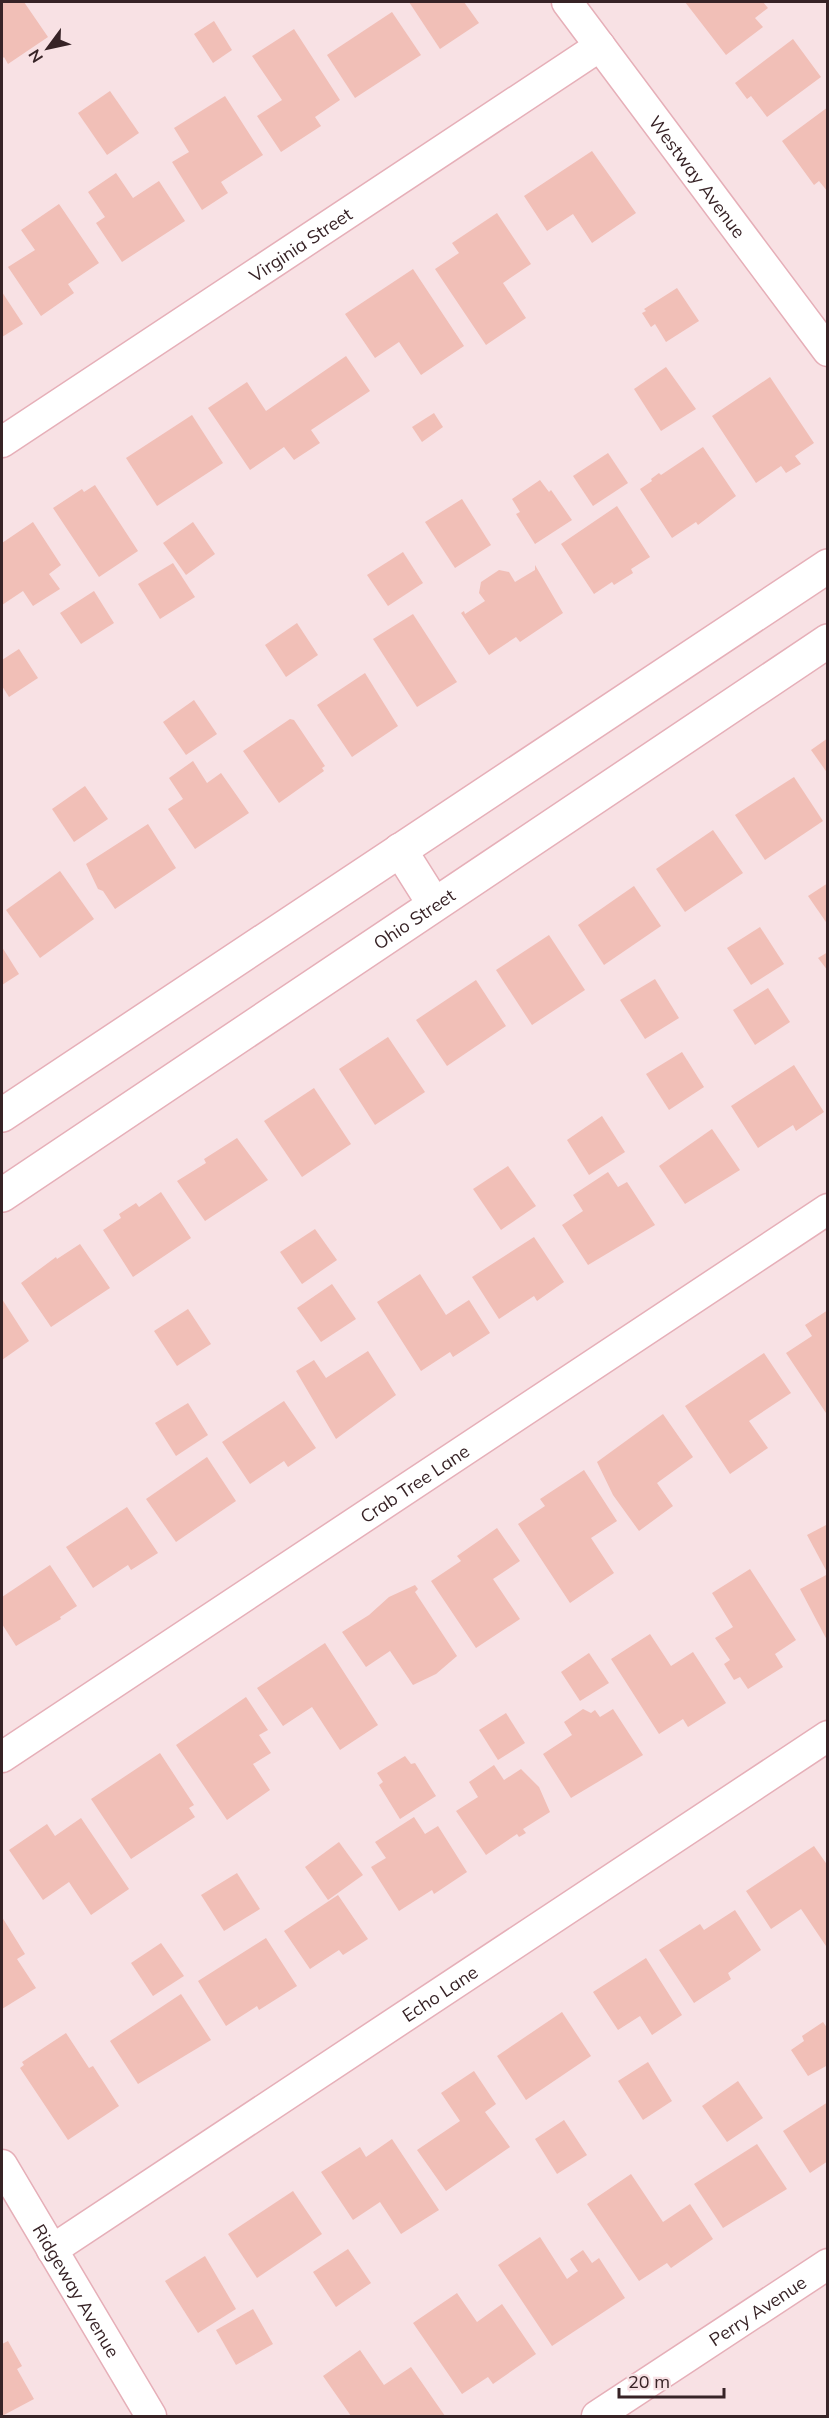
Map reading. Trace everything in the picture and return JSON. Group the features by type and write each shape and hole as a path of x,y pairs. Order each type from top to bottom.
{"street":[{"name":"Westway Avenue","path":"567,2 828,351"},
{"name":"Virginia Street","path":"2,442 600,46"},
{"path":"2,1115 828,566"},
{"name":"Ohio Street","path":"3,1191 828,640"},
{"path":"400,850 434,904"},
{"name":"Crab Tree Lane","path":"2,1757 828,1209"},
{"name":"Echo Lane","path":"52,2250 828,1736"},
{"name":"Ridgeway Avenue","path":"2,2165 151,2416"},
{"name":"Perry Avenue","path":"597,2416 828,2264"}],"building":[{"path":"2,2 24,2 48,37 8,64 4,57 2,59"},
{"path":"409,2 464,2 479,23 440,49"},
{"path":"685,2 763,2 768,8 755,18 763,27 726,55"},
{"path":"392,12 421,55 355,98 327,55"},
{"path":"214,21 232,50 213,63 194,34"},
{"path":"294,29 340,100 315,117 321,126 281,152 257,116 282,100 252,56"},
{"path":"793,39 821,77 767,117 751,96 747,99 735,83"},
{"path":"110,91 139,133 107,155 78,113"},
{"path":"225,96 263,155 221,182 228,193 202,210 172,162 189,152 174,128"},
{"path":"828,107 828,192 819,181 814,185 782,141"},
{"path":"592,151 636,213 592,243 573,214 547,231 524,196"},
{"path":"116,173 133,198 159,181 185,221 122,262 96,223 105,217 88,192"},
{"path":"59,204 99,263 68,284 74,293 41,316 8,267 35,250 21,230"},
{"path":"497,213 531,264 503,283 526,318 486,345 435,269 459,253 452,243"},
{"path":"413,269 464,346 421,375 399,342 375,358 345,314"},
{"path":"677,288 699,321 666,342 655,324 651,327 642,313 646,311 644,309"},
{"path":"2,292 23,324 2,337"},
{"path":"346,356 370,391 311,430 320,443 294,460 284,447 250,470 208,408 247,382 266,411"},
{"path":"666,367 696,409 661,431 634,389"},
{"path":"770,377 814,443 795,456 801,464 786,473 781,466 756,483 712,416"},
{"path":"434,413 443,427 422,442 412,427"},
{"path":"192,415 223,463 157,506 126,458"},
{"path":"703,447 736,496 698,525 696,522 672,538 640,489 659,473 661,475"},
{"path":"608,453 628,483 593,506 573,476"},
{"path":"540,480 549,492 551,490 572,520 535,544 516,514 520,512 512,499"},
{"path":"95,485 138,551 99,577 53,508 82,489 84,492"},
{"path":"462,499 491,545 455,568 425,522"},
{"path":"617,506 650,557 631,569 633,573 614,585 612,582 594,594 561,544"},
{"path":"33,522 61,565 49,574 60,589 33,606 23,591 2,605 2,543"},
{"path":"193,522 215,554 186,575 163,543"},
{"path":"403,552 423,583 388,606 367,575"},
{"path":"173,563 195,597 160,619 138,584"},
{"path":"535,565 563,613 520,642 516,637 489,655 461,613 464,611 465,614 485,601 479,593 481,582 499,570 509,572 515,582 535,570"},
{"path":"94,591 114,623 81,644 60,613"},
{"path":"413,614 457,682 417,707 373,639"},
{"path":"297,623 318,655 286,677 265,645"},
{"path":"19,649 38,678 9,697 2,686 2,660"},
{"path":"365,673 398,726 352,757 317,705"},
{"path":"194,700 217,734 186,755 163,722"},
{"path":"290,719 294,720 325,766 322,768 324,771 279,803 243,751"},
{"path":"828,738 828,774 811,750"},
{"path":"193,761 207,783 221,773 249,813 195,849 168,809 183,799 169,778"},
{"path":"794,777 823,821 765,860 735,815"},
{"path":"85,786 108,819 74,842 52,809"},
{"path":"148,824 176,868 115,909 103,891 98,889 86,864"},
{"path":"713,830 743,873 685,912 656,869"},
{"path":"60,871 94,919 40,958 6,910"},
{"path":"828,883 828,925 808,896"},
{"path":"634,886 661,926 604,965 578,925"},
{"path":"760,927 784,964 751,985 727,948"},
{"path":"549,935 585,990 532,1025 496,970"},
{"path":"2,947 19,974 2,985"},
{"path":"828,952 828,971 818,958"},
{"path":"655,979 679,1018 645,1039 620,1000"},
{"path":"476,980 506,1026 447,1066 416,1020"},
{"path":"768,988 790,1022 755,1045 733,1010"},
{"path":"388,1037 425,1092 375,1125 339,1069"},
{"path":"682,1052 704,1087 669,1110 646,1074"},
{"path":"794,1065 824,1112 796,1131 793,1125 758,1148 731,1106"},
{"path":"314,1088 351,1144 302,1177 264,1121"},
{"path":"602,1116 625,1152 589,1175 567,1140"},
{"path":"712,1129 740,1170 685,1204 659,1166"},
{"path":"237,1138 268,1180 205,1221 177,1181 206,1163 204,1159"},
{"path":"508,1166 536,1206 501,1230 473,1189"},
{"path":"608,1172 618,1187 627,1182 655,1225 588,1265 562,1225 583,1211 573,1195"},
{"path":"161,1192 191,1238 133,1277 103,1230 121,1218 119,1214 136,1203 139,1207"},
{"path":"315,1229 337,1260 302,1284 280,1252"},
{"path":"534,1237 564,1282 537,1301 534,1296 499,1319 472,1277"},
{"path":"80,1244 110,1288 51,1327 21,1283 56,1257 57,1259"},
{"path":"420,1274 446,1315 469,1300 490,1333 453,1357 450,1352 421,1371 377,1302"},
{"path":"332,1284 356,1319 321,1342 297,1308"},
{"path":"2,1299 29,1341 2,1360"},
{"path":"188,1309 211,1344 177,1366 154,1331"},
{"path":"828,1310 828,1416 786,1353 812,1336 805,1325"},
{"path":"368,1351 396,1395 336,1439 296,1371 314,1360 326,1378"},
{"path":"764,1353 791,1393 749,1421 768,1448 730,1474 685,1406"},
{"path":"284,1401 316,1448 288,1467 284,1461 250,1484 222,1442"},
{"path":"188,1403 208,1435 176,1456 155,1423"},
{"path":"663,1414 693,1457 657,1483 673,1506 639,1531 613,1495 597,1462"},
{"path":"207,1457 236,1501 176,1542 146,1499"},
{"path":"584,1470 617,1521 591,1538 614,1573 570,1603 518,1524 545,1506 540,1499"},
{"path":"127,1507 158,1553 131,1570 128,1565 93,1588 66,1547"},
{"path":"828,1524 828,1574 807,1535"},
{"path":"497,1528 520,1561 493,1579 520,1619 476,1648 431,1581 461,1561 457,1556"},
{"path":"50,1565 77,1606 60,1617 61,1619 16,1646 2,1624 2,1597"},
{"path":"750,1569 796,1640 775,1654 783,1667 748,1689 740,1677 734,1680 724,1664 730,1660 715,1638 733,1627 712,1593"},
{"path":"828,1574 828,1642 800,1589"},
{"path":"415,1585 418,1589 415,1592 457,1656 436,1674 413,1685 390,1651 366,1667 342,1632 369,1615 389,1597"},
{"path":"650,1634 671,1666 693,1652 726,1703 688,1727 683,1719 659,1734 611,1659"},
{"path":"325,1643 378,1725 340,1750 312,1707 283,1726 257,1688"},
{"path":"589,1653 609,1683 580,1701 561,1672"},
{"path":"246,1697 268,1730 259,1735 271,1753 253,1764 270,1790 227,1820 176,1745"},
{"path":"583,1709 591,1713 595,1710 600,1717 613,1709 643,1755 571,1798 543,1754 572,1735 564,1722"},
{"path":"506,1713 525,1743 498,1760 479,1730"},
{"path":"160,1753 194,1805 189,1808 195,1817 131,1859 91,1799"},
{"path":"405,1756 411,1764 415,1763 436,1796 400,1819 379,1785 383,1782 377,1773"},
{"path":"494,1765 504,1780 521,1769 539,1787 550,1812 523,1829 526,1833 519,1837 517,1834 486,1855 456,1811 478,1797 469,1782"},
{"path":"414,1817 425,1834 438,1826 467,1872 434,1894 432,1890 399,1911 371,1867 386,1858 375,1842"},
{"path":"81,1818 129,1889 91,1915 69,1882 43,1900 9,1850 47,1824 55,1836"},
{"path":"339,1842 363,1875 328,1900 305,1867"},
{"path":"814,1846 828,1866 828,1949 801,1909 771,1929 746,1891"},
{"path":"237,1873 260,1909 224,1931 201,1895"},
{"path":"338,1895 368,1939 343,1955 339,1950 310,1969 284,1931"},
{"path":"735,1910 761,1950 728,1973 731,1979 694,2003 659,1950 700,1924 704,1930"},
{"path":"2,1917 25,1954 17,1959 36,1988 2,2009"},
{"path":"266,1938 297,1986 259,2010 257,2006 226,2026 198,1981"},
{"path":"161,1943 184,1976 153,1996 131,1963"},
{"path":"646,1958 682,2015 652,2035 640,2016 618,2030 593,1992"},
{"path":"181,1994 211,2040 138,2084 110,2041"},
{"path":"562,2012 591,2056 526,2100 497,2056"},
{"path":"823,2022 828,2029 828,2065 808,2076 791,2050 804,2041 802,2036"},
{"path":"66,2033 89,2068 93,2066 119,2106 68,2140 20,2068 24,2065 22,2062"},
{"path":"648,2062 672,2101 643,2120 618,2081"},
{"path":"474,2071 496,2104 485,2112 510,2147 446,2191 417,2150 460,2121 441,2093"},
{"path":"738,2081 763,2118 727,2142 702,2106"},
{"path":"828,2102 828,2161 810,2173 783,2131"},
{"path":"564,2120 587,2155 557,2174 535,2139"},
{"path":"392,2139 439,2210 401,2234 380,2202 353,2220 321,2172 360,2147 366,2157"},
{"path":"757,2144 787,2189 723,2228 694,2184"},
{"path":"631,2174 663,2222 690,2204 713,2239 671,2268 667,2263 639,2281 587,2204"},
{"path":"293,2191 322,2234 257,2278 228,2234"},
{"path":"540,2237 567,2279 578,2271 570,2259 583,2250 592,2263 599,2258 625,2298 552,2346 498,2265"},
{"path":"348,2249 371,2283 336,2307 313,2272"},
{"path":"205,2256 236,2309 198,2333 165,2281"},
{"path":"457,2293 477,2322 502,2304 536,2354 493,2384 488,2377 462,2394 413,2323"},
{"path":"253,2309 273,2344 236,2365 216,2330"},
{"path":"8,2341 22,2366 17,2369 34,2399 2,2416 2,2344"},
{"path":"360,2350 384,2385 411,2367 445,2416 351,2416 323,2376"}]}
